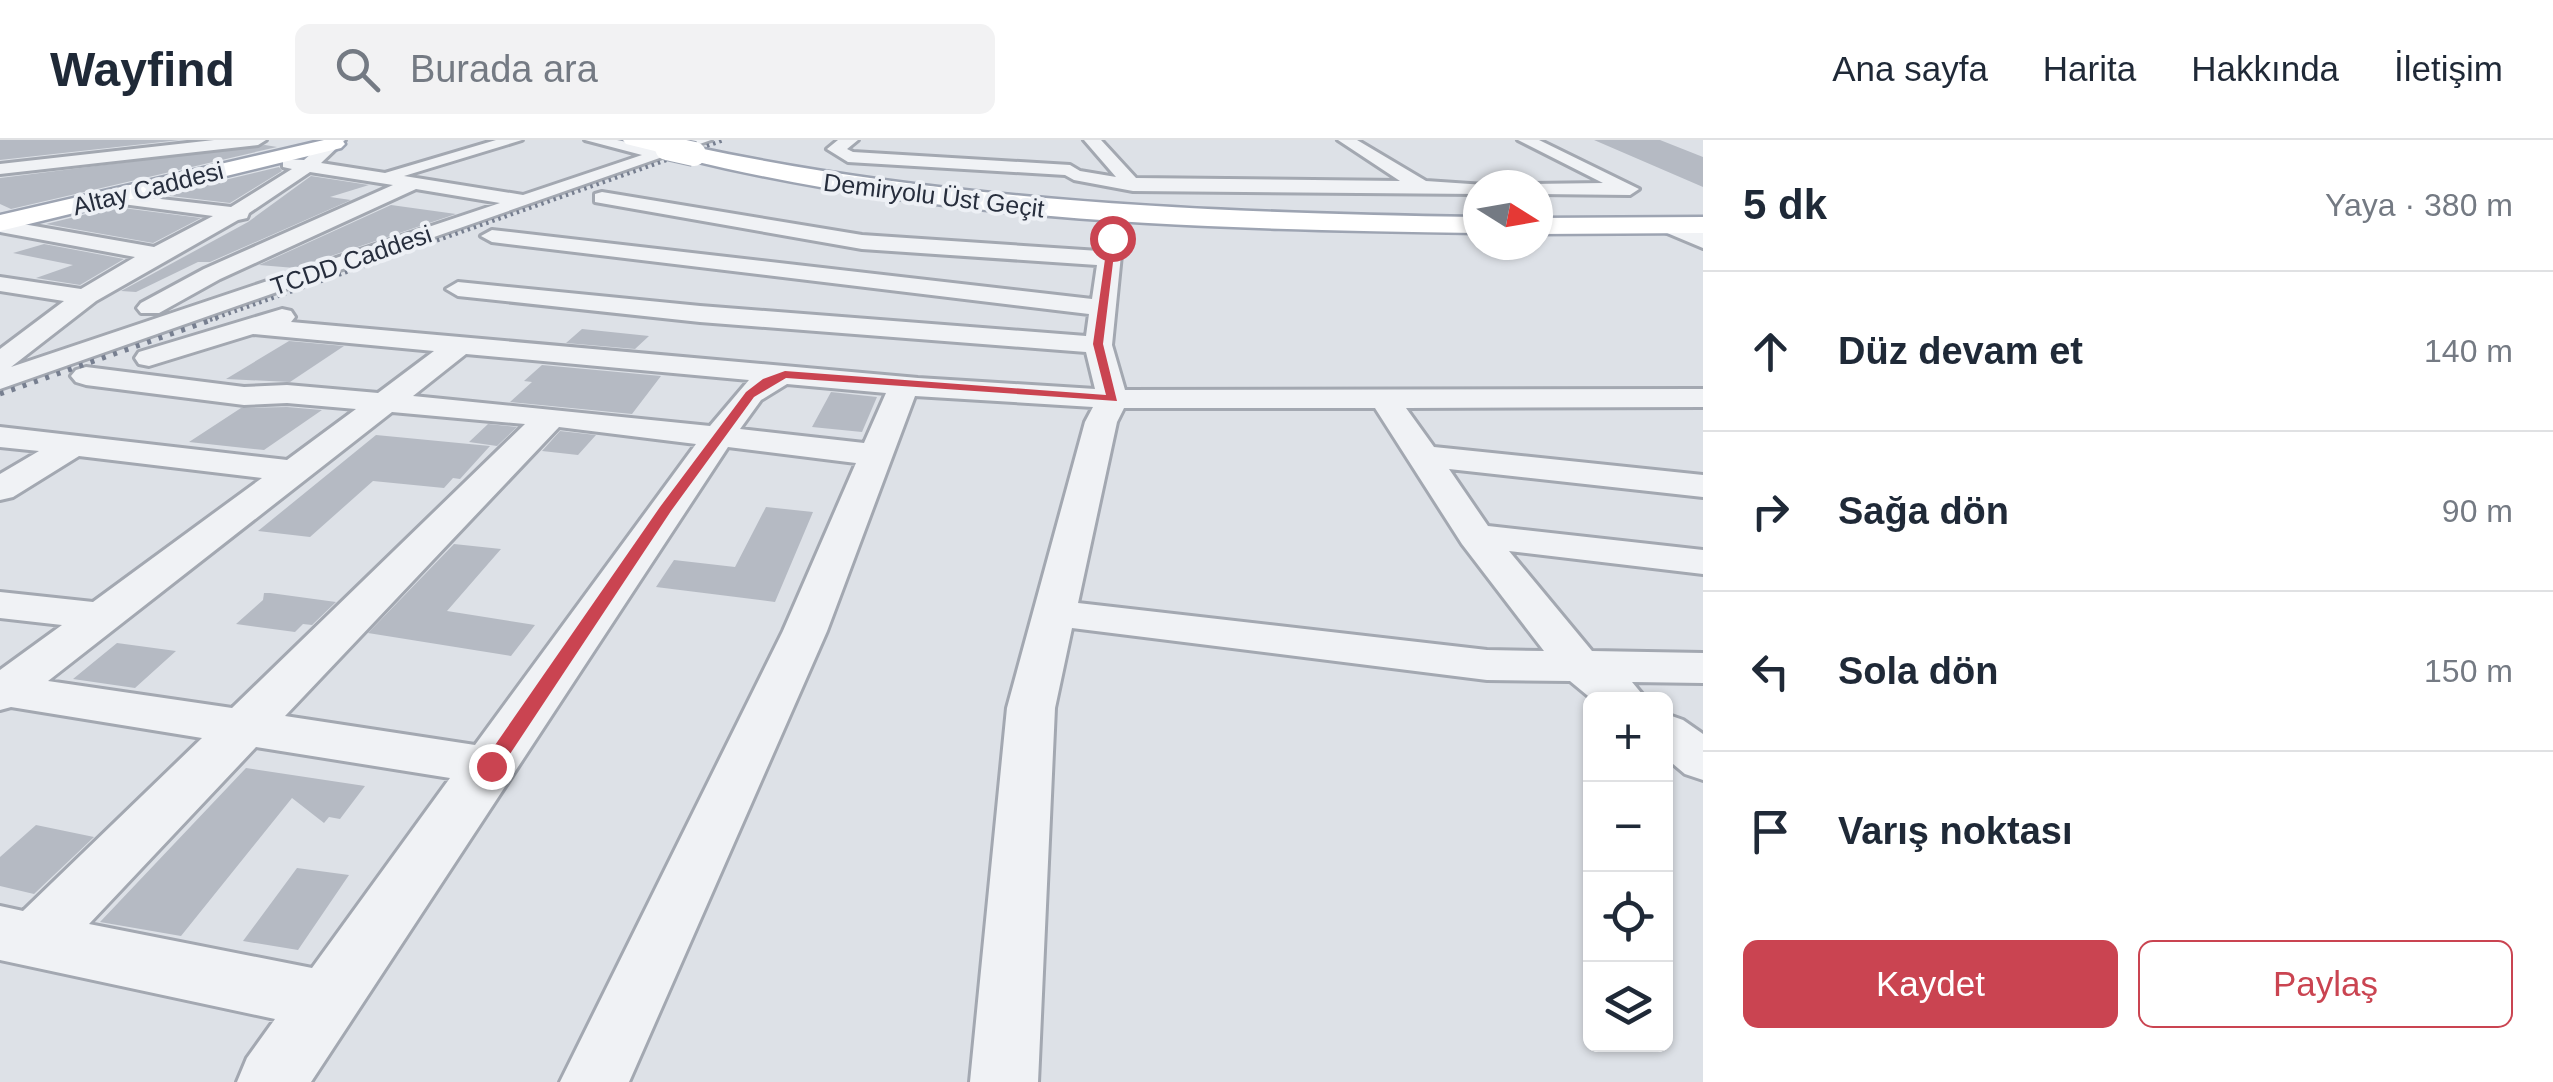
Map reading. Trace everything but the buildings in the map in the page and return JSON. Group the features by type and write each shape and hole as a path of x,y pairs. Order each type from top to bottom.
{"main road":[{"name":"Altay Caddesi","path":"4,220 106,199 268,150 336,141"},
{"name":"Demiryolu Üst Geçit","path":"624,142 683,150 832,183 1041,210 1248,220 1463,222"},
{"path":"1553,223 1703,222"},
{"path":"1553,223 1667,226 1703,222"}],"street":[{"path":"135,140 181,154"},
{"path":"0,360 103,310 212,274 336,218 381,187 514,140"},
{"path":"593,140 624,142"},
{"path":"850,140 835,150 839,154 1070,170 1074,176 1132,184 1463,188"},
{"path":"1092,140 1132,184"},
{"path":"1346,140 1422,188"},
{"path":"1526,140 1630,188 1553,188"},
{"path":"103,310 159,255 233,214 307,166 336,141"},
{"path":"581,156 624,142"},
{"path":"0,169 157,152 268,150 531,241 1103,308"},
{"path":"437,257 491,224 602,198 683,150"},
{"name":"TCDD Caddesi","path":"0,380 180,319 491,224 524,201 683,150"},
{"path":"0,152 106,199 233,214 336,218"},
{"path":"80,181 181,154"},
{"path":"468,192 516,176"},
{"path":"381,187 414,183 524,201"},
{"path":"602,198 862,242 1110,259"},
{"path":"4,220 159,255"},
{"path":"1004,1082 1031,708 1100,422 1113,399 1098,344 1114,225"},
{"path":"1667,226 1703,241"},
{"path":"531,241 451,294 1098,344"},
{"path":"0,284 103,310 180,319"},
{"path":"0,405 256,327 310,306"},
{"path":"386,338 415,318"},
{"path":"256,327 904,386 1113,399 1703,398"},
{"path":"0,339 31,343"},
{"path":"2,692 462,344"},
{"path":"271,1082 719,436 750,394 767,381 785,375"},
{"path":"86,376 244,396 287,394 551,417 877,456"},
{"path":"594,1082 805,631 904,386"},
{"path":"1385,399 1476,536 1576,663 1614,692"},
{"path":"17,936 244,728 551,417"},
{"path":"0,437 294,472"},
{"path":"0,489 70,446"},
{"path":"1423,456 1703,486"},
{"path":"1476,536 1703,562"},
{"path":"0,605 103,616"},
{"path":"1054,613 1487,664 1703,668"},
{"path":"2,692 491,766"},
{"path":"1673,737 1703,760"},
{"path":"17,936 328,1001"}],"railway":[{"path":"210,320 724,140"},
{"path":"0,394 217,318"}],"route":[{"path":"491,766 665,510 750,394 767,381 785,375 1113,399 1098,344 1112,238"}]}
